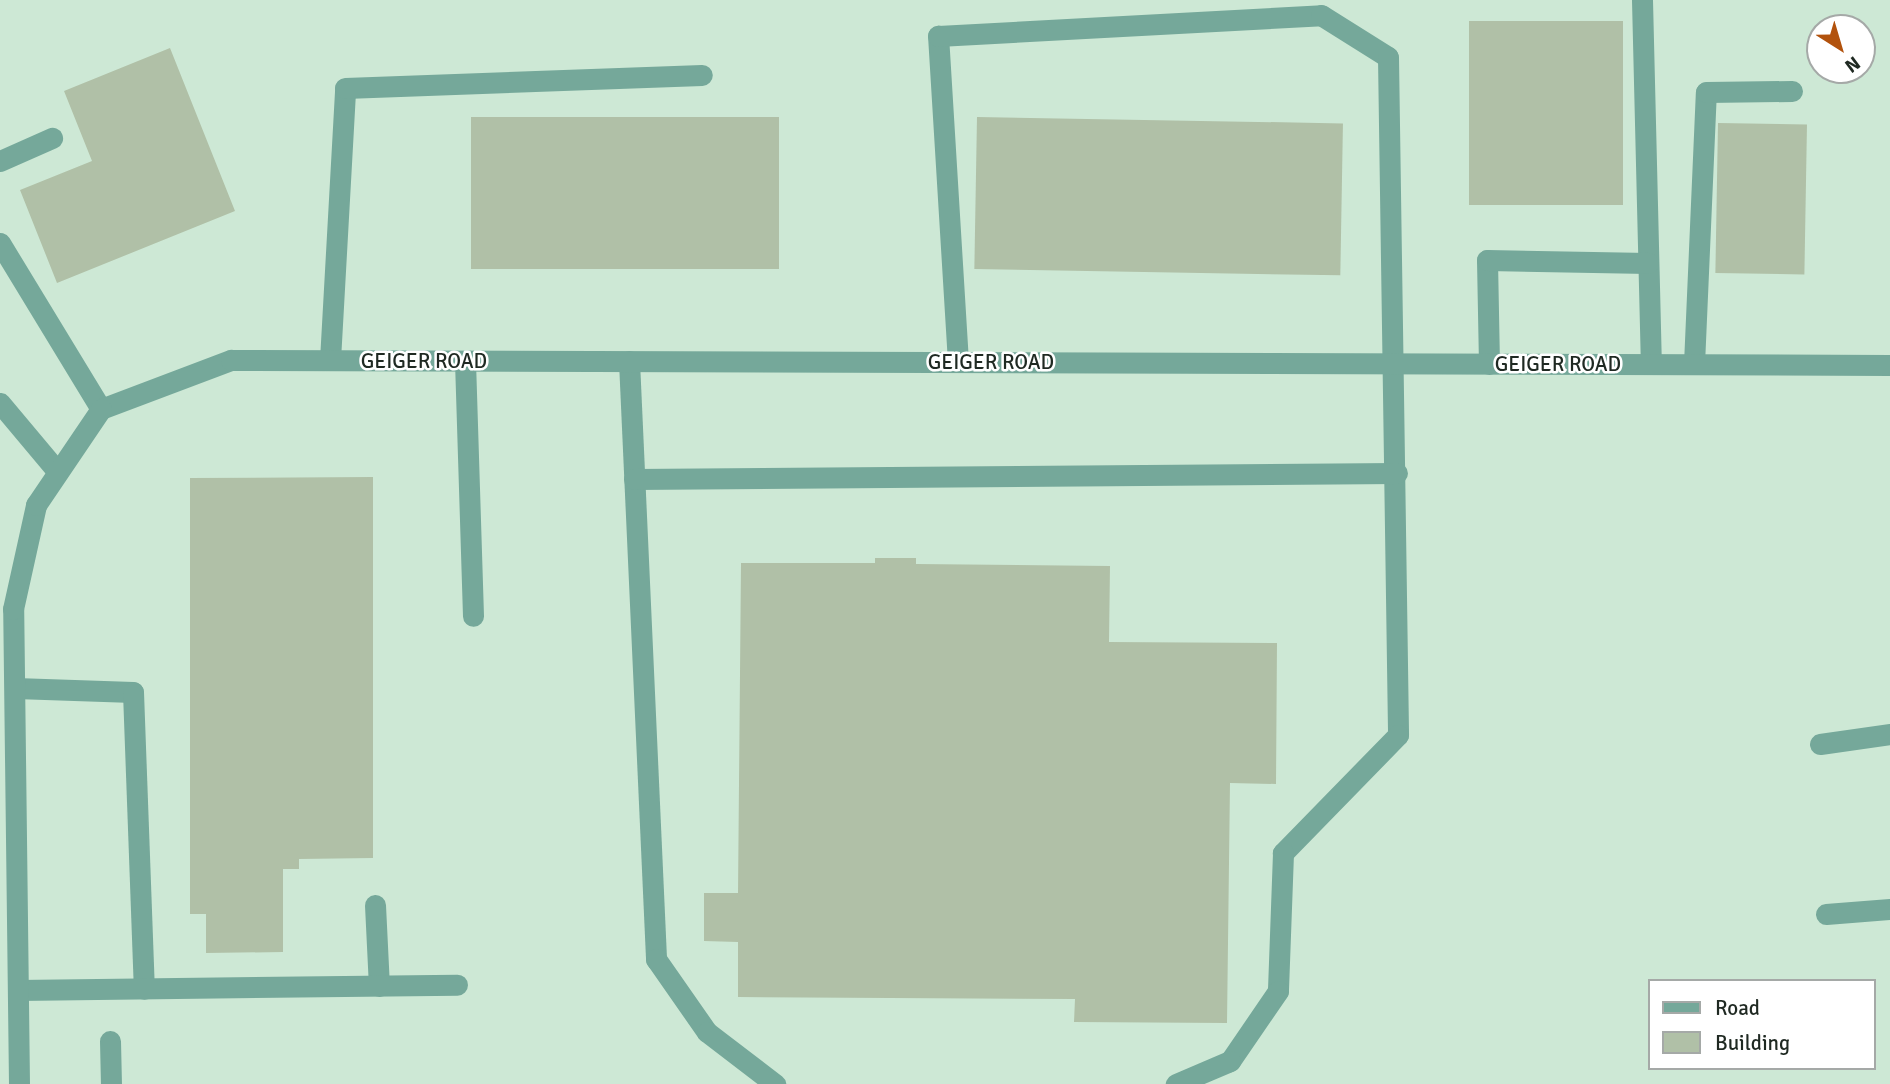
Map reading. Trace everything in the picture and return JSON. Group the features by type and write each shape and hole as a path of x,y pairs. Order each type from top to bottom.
{"street":[{"path":"1642,0 1651,364"},
{"path":"958,362 938,36 1321,15 1388,57 1396,363 1398,734 1283,853 1278,990 1230,1060 1176,1084"},
{"path":"330,360 345,88 702,75"},
{"path":"1693,364 1706,92 1792,90"},
{"path":"0,161 52,138"},
{"path":"0,243 101,409 36,505 9,584 13,609 15,688 8,734 8,900 18,990 19,1084 12,1084"},
{"path":"1489,363 1487,260 1648,263"},
{"name":"GEIGER ROAD","path":"101,409 231,360 1890,365"},
{"path":"465,360 472,616"},
{"path":"629,361 656,959 707,1032 775,1084"},
{"path":"0,403 58,472"},
{"path":"634,479 1397,473"},
{"path":"15,688 133,692 144,989"},
{"path":"1821,744 1890,734"},
{"path":"376,905 379,986"},
{"path":"1826,914 1890,909"},
{"path":"18,990 457,985"},
{"path":"110,1041 111,1084"}],"building":[{"path":"1469,21 1623,21 1623,205 1469,205"},
{"path":"170,48 235,211 57,283 20,190 92,161 64,91"},
{"path":"471,117 779,117 779,269 471,269"},
{"path":"977,117 1343,123 1340,275 974,269"},
{"path":"1718,123 1807,125 1804,275 1715,273"},
{"path":"373,477 373,858 299,859 299,869 283,869 283,952 206,953 206,914 190,914 190,478"},
{"path":"875,558 916,558 916,564 1110,566 1109,642 1277,643 1276,784 1230,783 1227,1023 1074,1022 1075,999 738,997 738,942 704,941 704,893 738,893 741,563 875,563"}]}
